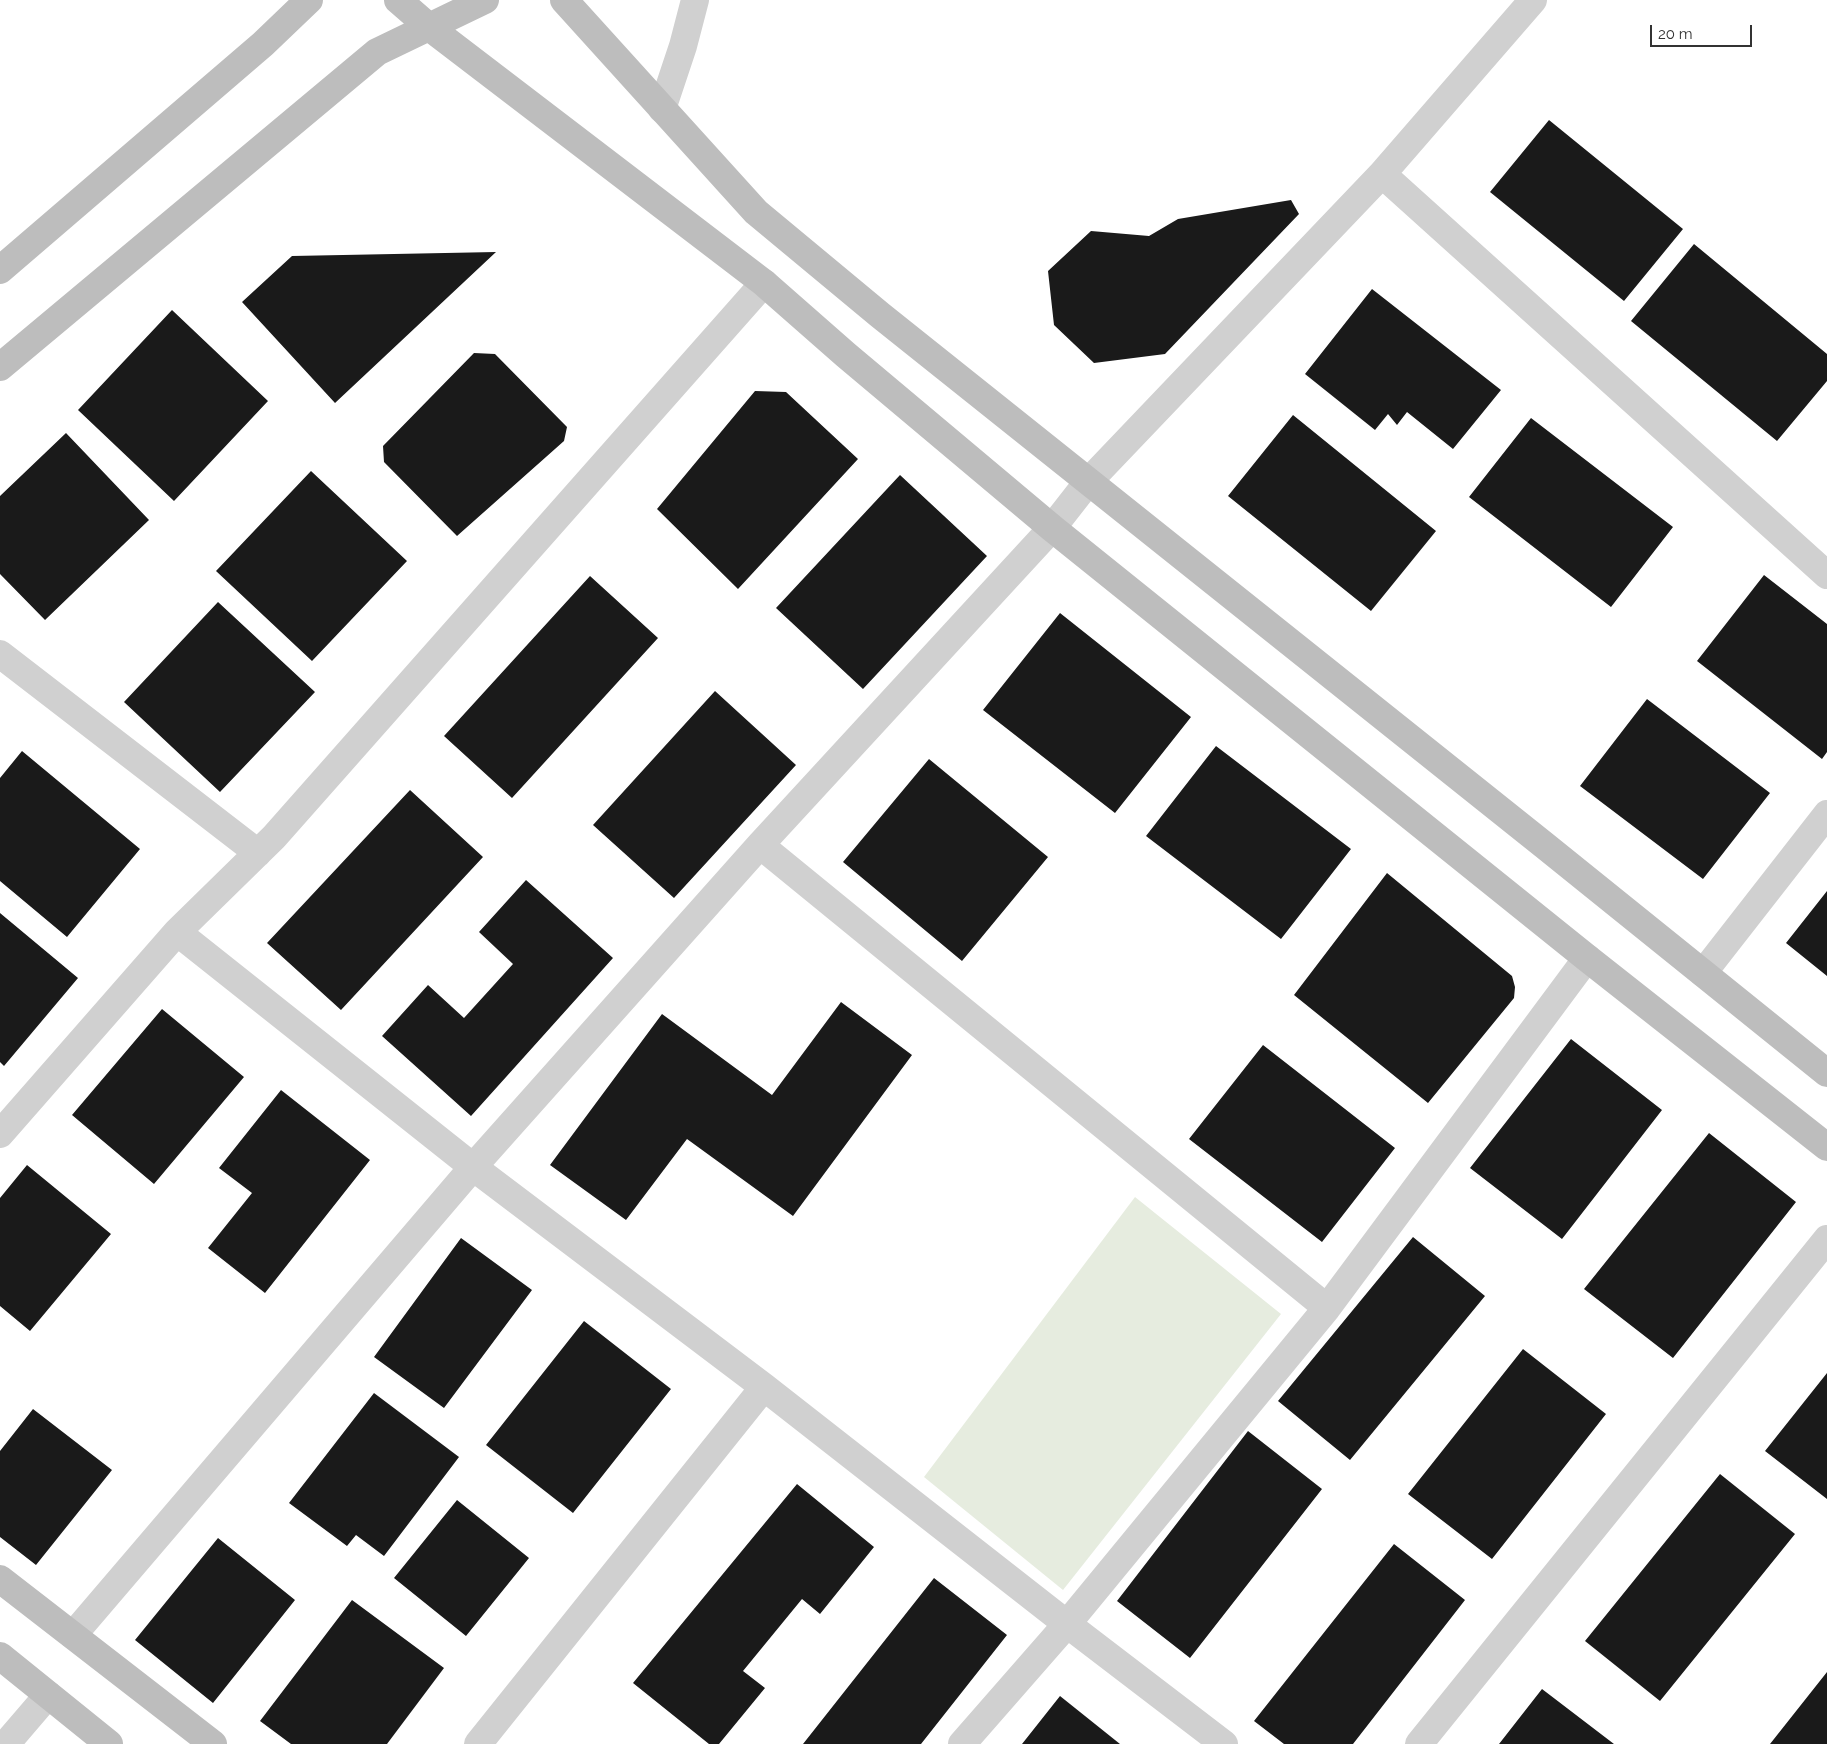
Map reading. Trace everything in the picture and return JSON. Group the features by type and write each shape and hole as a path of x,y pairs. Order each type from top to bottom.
{"street":[{"path":"0,270 263,44 309,0"},
{"path":"398,0 429,27 764,283 846,355 1052,528 1586,958 1827,1147"},
{"path":"0,367 377,52 485,0"},
{"path":"564,0 756,212 1088,482 1827,1072"},
{"path":"662,109 683,46 695,0"},
{"path":"73,1635 473,1167 760,844 1052,528 1088,482 1382,174 1534,0"},
{"path":"1382,174 1827,575"},
{"path":"0,1134 177,932 274,837 764,283"},
{"path":"0,654 258,853"},
{"path":"1703,973 1827,814"},
{"path":"760,844 1327,1308"},
{"path":"177,932 473,1167 764,1387 1224,1744"},
{"path":"962,1744 1067,1624 1327,1308 1586,958"},
{"path":"1419,1744 1827,1239"},
{"path":"478,1744 764,1387"},
{"path":"0,1578 212,1744"},
{"path":"0,1656 109,1744"},
{"path":"6,1744 48,1695"}],"shaded area":[{"path":"1135,1197 1281,1314 1063,1590 924,1477"}],"building":[{"path":"1549,120 1683,229 1624,301 1490,192"},
{"path":"1291,200 1299,214 1165,354 1094,363 1054,325 1048,271 1091,231 1149,236 1178,219"},
{"path":"1694,244 1827,354 1827,381 1777,441 1631,321"},
{"path":"496,252 335,403 242,302 292,256"},
{"path":"1372,289 1501,390 1453,449 1407,412 1397,425 1388,414 1375,430 1305,374"},
{"path":"172,310 268,401 174,501 78,410"},
{"path":"474,353 495,354 567,427 564,441 457,536 384,462 383,446"},
{"path":"755,391 786,392 858,459 738,589 657,509"},
{"path":"1293,415 1436,531 1371,611 1228,496"},
{"path":"1531,418 1673,527 1611,607 1469,497"},
{"path":"66,433 149,520 45,620 0,574 0,496"},
{"path":"311,471 407,561 312,661 216,571"},
{"path":"900,475 987,556 863,689 776,608"},
{"path":"1764,575 1827,624 1827,752 1822,759 1697,661"},
{"path":"590,576 658,638 512,798 444,736"},
{"path":"218,602 315,692 220,792 124,702"},
{"path":"1060,613 1191,717 1115,813 983,710"},
{"path":"715,691 796,765 674,898 593,825"},
{"path":"1647,699 1770,793 1703,879 1580,786"},
{"path":"1216,746 1351,849 1281,939 1146,836"},
{"path":"22,751 140,849 67,937 0,881 0,778"},
{"path":"929,759 1048,857 962,961 843,862"},
{"path":"410,790 483,857 341,1010 267,943"},
{"path":"1387,873 1512,976 1515,987 1514,998 1428,1103 1294,995"},
{"path":"526,880 613,958 471,1116 382,1036 428,985 464,1018 513,964 479,932"},
{"path":"1827,891 1827,976 1786,943"},
{"path":"0,913 78,978 4,1066 0,1062"},
{"path":"841,1002 912,1055 793,1216 687,1139 626,1220 550,1165 662,1014 772,1095"},
{"path":"162,1009 244,1077 154,1184 72,1115"},
{"path":"1571,1039 1662,1110 1562,1239 1470,1168"},
{"path":"1263,1045 1395,1148 1322,1242 1189,1139"},
{"path":"281,1090 370,1160 265,1293 208,1248 252,1193 219,1168"},
{"path":"1709,1133 1796,1202 1673,1358 1584,1289"},
{"path":"27,1165 111,1234 30,1331 0,1306 0,1198"},
{"path":"1413,1237 1485,1296 1350,1460 1278,1401"},
{"path":"461,1238 532,1290 444,1408 374,1357"},
{"path":"584,1321 671,1389 573,1513 486,1445"},
{"path":"1523,1349 1606,1414 1492,1559 1408,1494"},
{"path":"1827,1373 1827,1499 1765,1451"},
{"path":"374,1393 459,1457 384,1556 356,1535 347,1546 289,1503"},
{"path":"33,1409 112,1470 36,1565 0,1537 0,1451"},
{"path":"1248,1431 1322,1489 1190,1658 1117,1601"},
{"path":"1720,1474 1795,1534 1660,1701 1585,1641"},
{"path":"797,1484 874,1547 820,1614 802,1599 743,1671 765,1688 719,1744 709,1744 633,1683"},
{"path":"457,1500 529,1558 466,1636 394,1578"},
{"path":"218,1538 295,1600 213,1703 135,1640"},
{"path":"1394,1544 1465,1600 1353,1744 1284,1744 1254,1721"},
{"path":"934,1578 1007,1635 921,1744 803,1744"},
{"path":"352,1600 444,1668 387,1744 291,1744 260,1721"},
{"path":"1827,1672 1827,1744 1770,1744"},
{"path":"1542,1689 1614,1744 1499,1744"},
{"path":"1060,1696 1120,1744 1022,1744"}]}
